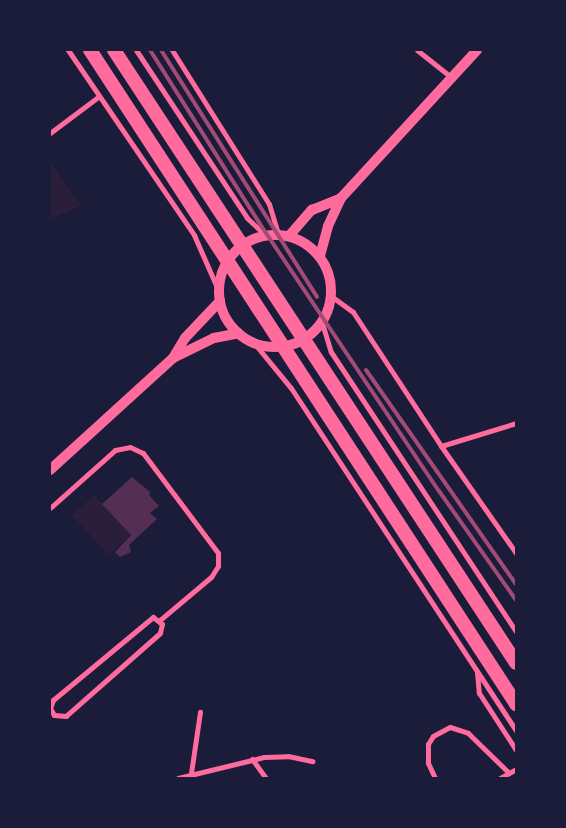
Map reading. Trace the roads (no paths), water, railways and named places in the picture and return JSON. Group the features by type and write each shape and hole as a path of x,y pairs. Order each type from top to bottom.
{"highway":[{"path":"90,50 516,704"},
{"path":"114,50 516,663"}],"main road":[{"path":"320,256 328,226 341,198 477,50"},
{"path":"289,236 312,210 341,198"},
{"path":"278,234 301,240 320,256 331,282 331,296 322,322 313,332 291,345 279,347 254,343 239,333 230,324 220,296 220,279 231,255 246,242 264,235 278,234"},
{"path":"50,470 173,358 189,333 220,296"},
{"path":"173,358 214,338 239,333"}],"street":[{"path":"68,50 98,97 194,235 220,296"},
{"path":"136,50 248,218 264,235"},
{"path":"172,50 269,204 278,234"},
{"path":"417,50 451,77"},
{"path":"50,133 98,97"},
{"path":"331,296 353,312 441,446 516,553"},
{"path":"322,322 331,352 516,631"},
{"path":"254,343 291,388 516,731"},
{"path":"441,446 516,423"},
{"path":"50,508 115,450 130,447 143,453 218,553 218,566 212,577 160,620"},
{"path":"153,617 160,620 160,633 66,716 52,717 50,708 55,698 145,620 153,617"},
{"path":"477,672 479,693 516,750"},
{"path":"191,773 200,712"},
{"path":"435,778 428,763 428,744 433,736 450,727 468,733 509,773"},
{"path":"178,778 191,773 252,760 282,756 312,761"},
{"path":"252,760 266,778"},
{"path":"500,778 516,769"}],"railway":[{"path":"150,50 262,227 439,491 516,600"},
{"path":"161,50 317,297"},
{"path":"366,370 516,584"}]}
